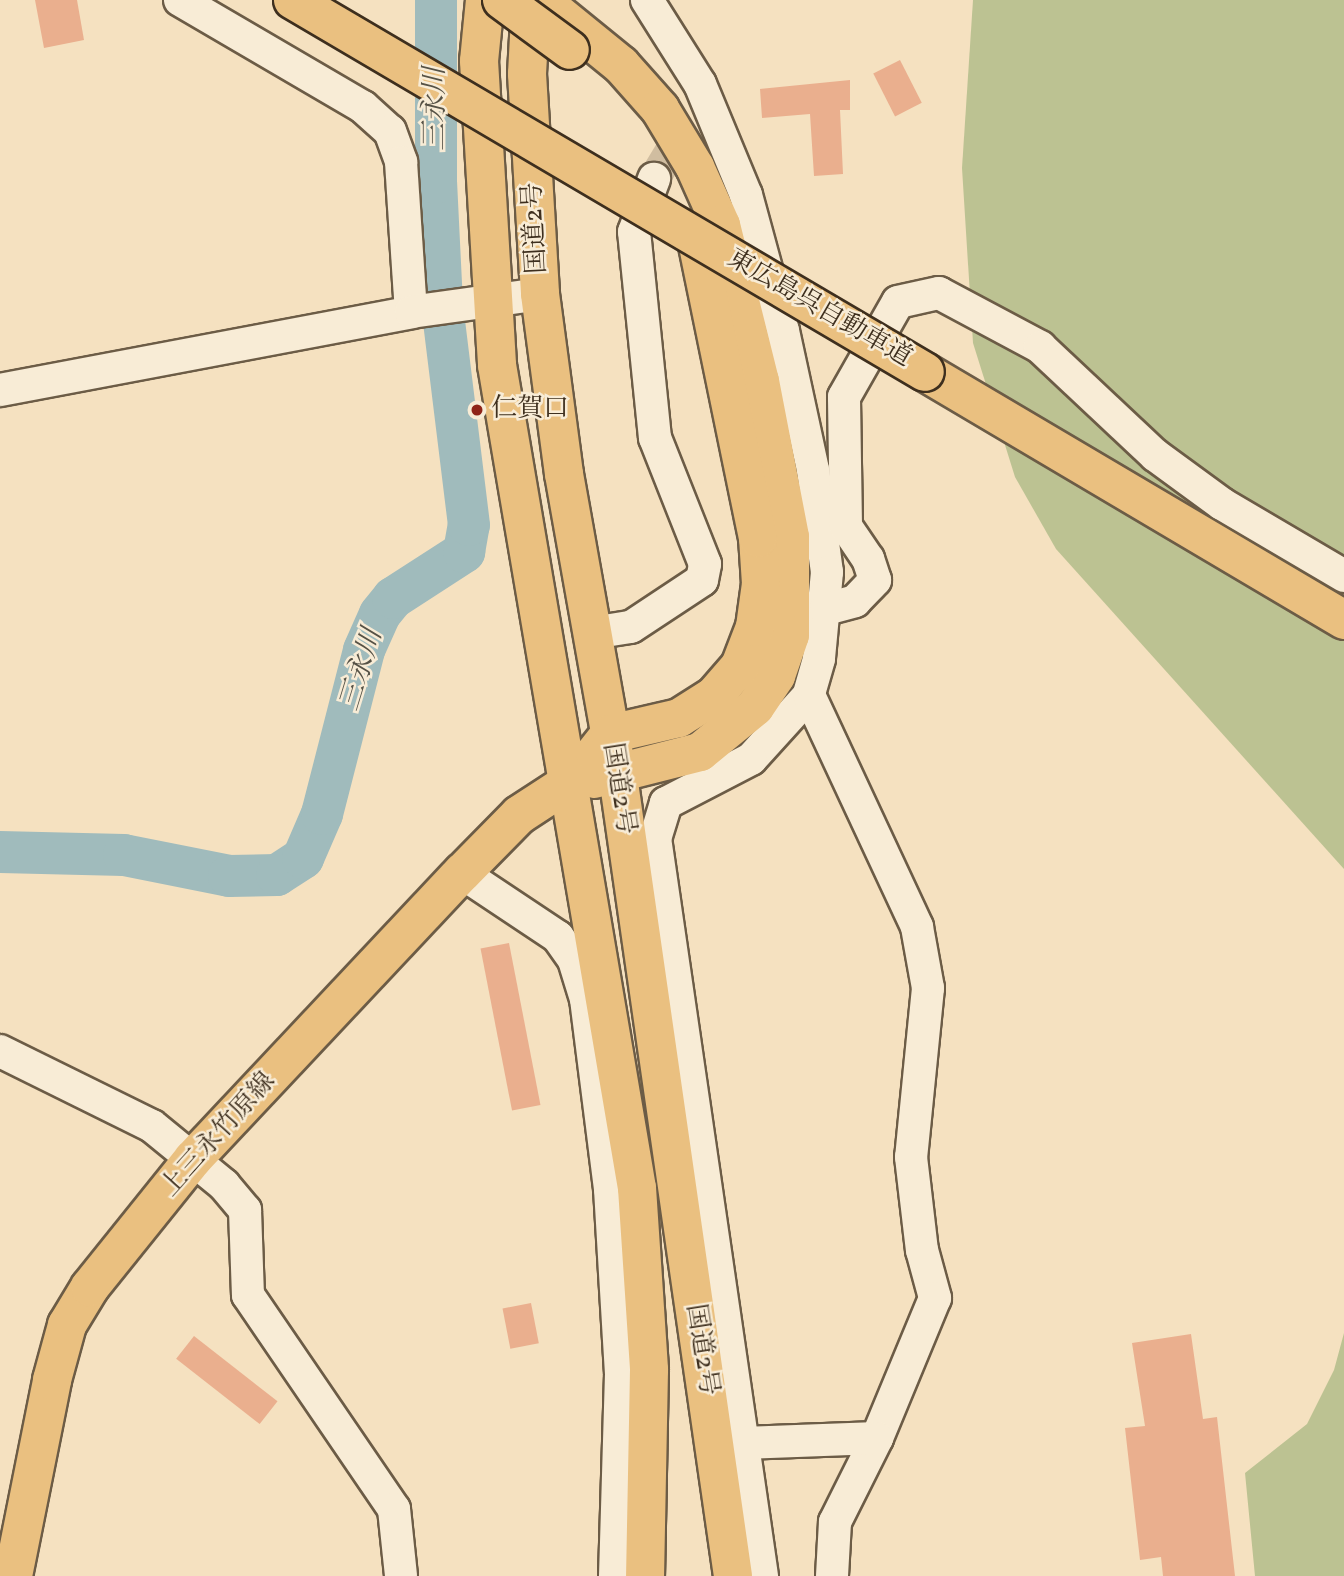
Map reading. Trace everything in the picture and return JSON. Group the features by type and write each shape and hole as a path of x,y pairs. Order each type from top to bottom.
{"main road":[{"name":"東広島呉自動車道","path":"293,0 1344,620"},
{"name":"国道2号","path":"485,0 479,61 497,365 571,781 637,1188 649,1370 645,1576"},
{"path":"502,0 573,38 660,109 695,166 722,225 760,381 790,537 793,593 790,635 776,676 755,707 700,752 618,776 571,781"},
{"name":"国道2号","path":"531,0 527,74 540,294 592,634 655,955 733,1576"},
{"path":"541,0 607,81 672,174 706,271 758,538 761,584 755,627 740,666 714,696 679,718 610,734 571,781"},
{"name":"上三永竹原線","path":"13,1576 67,1325 123,1243 193,1159 462,873 519,815 571,781"}],"street":[{"path":"180,0 363,107 390,131 401,162 411,312"},
{"path":"652,3 706,99 746,195 783,331 813,470 827,572 826,609 809,695 751,759 666,803 655,838 655,955 743,1443 761,1576"},
{"path":"686,126 706,99"},
{"path":"592,634 631,627 702,580 705,564 654,426 634,232 654,179"},
{"path":"826,609 855,601 875,580 868,559 846,526 844,397 898,302 939,293 1040,347 1155,455 1222,504 1344,576"},
{"path":"0,390 411,312 540,294"},
{"path":"809,695 917,927 928,988 911,1157 922,1250 935,1298 877,1438 835,1522 832,1576"},
{"path":"462,873 558,937 574,960 586,999 610,1189 621,1374 615,1576"},
{"path":"0,1051 152,1126 225,1185 245,1210 248,1295 394,1509 401,1576"},
{"path":"743,1443 877,1438"}],"green space":[{"path":"973,0 1344,0 1344,869 1056,549 1015,477 973,343 962,168"},
{"path":"1344,1333 1344,1576 1255,1576 1245,1473 1307,1424 1334,1370"}],"building":[{"path":"35,0 77,0 84,40 44,48"},
{"path":"900,60 922,103 895,116 873,74"},
{"path":"850,80 850,110 840,110 843,174 814,176 810,114 762,118 760,89"},
{"path":"509,943 540,1105 512,1111 481,949"},
{"path":"531,1303 539,1343 510,1349 503,1309"},
{"path":"1191,1334 1203,1419 1217,1417 1235,1576 1163,1576 1161,1557 1140,1560 1125,1428 1145,1426 1132,1343"},
{"path":"194,1336 278,1401 260,1424 176,1359"}],"waterway":[{"name":"三永川","path":"0,852 124,855 229,876 277,875 303,858 322,814 364,650 380,614 393,598 464,552 469,525 442,304 436,183 436,0"}],"tunnel":[{"path":"654,179 686,126"}],"place":[{"name":"仁賀口","path":"477,410"}]}
